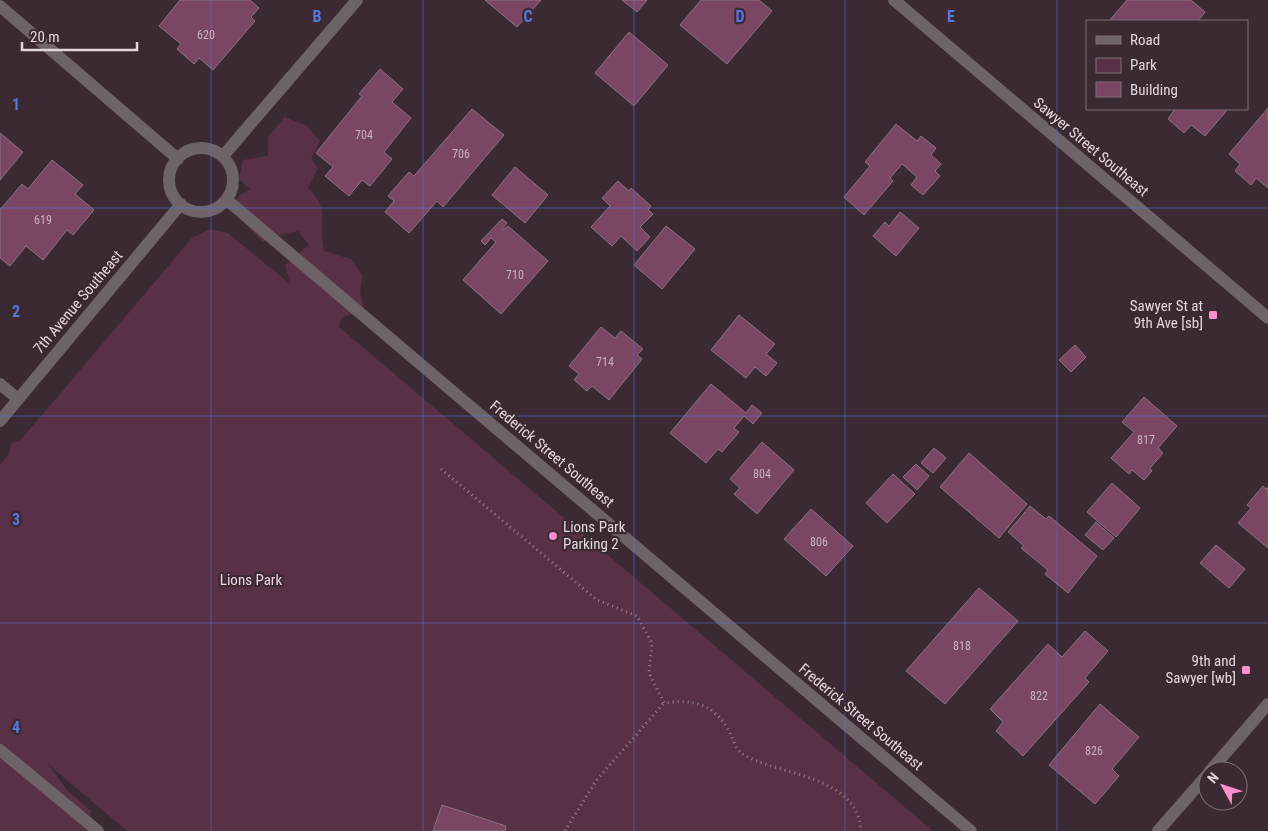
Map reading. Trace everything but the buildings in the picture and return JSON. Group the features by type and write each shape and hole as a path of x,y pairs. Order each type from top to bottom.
{"street":[{"path":"223,156 357,0"},
{"name":"Sawyer Street Southeast","path":"894,0 1268,318"},
{"path":"0,6 178,159"},
{"path":"200,148 210,149 223,156 232,169 234,180 227,200 208,211 197,212 182,204 172,193 169,182 170,172 178,159 190,149 200,148"},
{"name":"Frederick Street Southeast","path":"227,200 970,831"},
{"name":"7th Avenue Southeast","path":"0,421 182,204"},
{"path":"0,384 18,399"},
{"path":"1219,761 1268,704"},
{"path":"0,750 98,831"},
{"path":"1158,831 1198,785"}],"path":[{"path":"441,469 596,600 637,616 652,643 649,673 664,703"},
{"path":"565,831 596,781 664,703 683,700 704,705 723,720 739,752 766,764 822,782 846,798 860,820 861,831"}],"green space":[{"name":"Lions Park","path":"285,117 307,126 320,141 311,158 318,168 308,188 315,195 322,210 324,251 351,259 362,275 360,292 364,309 341,318 339,327 933,831 127,831 48,764 68,791 91,811 90,831 0,831 0,465 9,454 11,443 20,441 192,238 210,229 228,233 290,284 285,265 309,245 298,231 283,234 263,242 231,210 239,196 250,189 239,179 243,160 268,156 268,137"}],"place":[{"name":"Sawyer St at 9th Ave [sb]","path":"1213,315"},
{"name":"Lions Park Parking 2","path":"553,536"},
{"name":"9th and Sawyer [wb]","path":"1246,670"}]}
